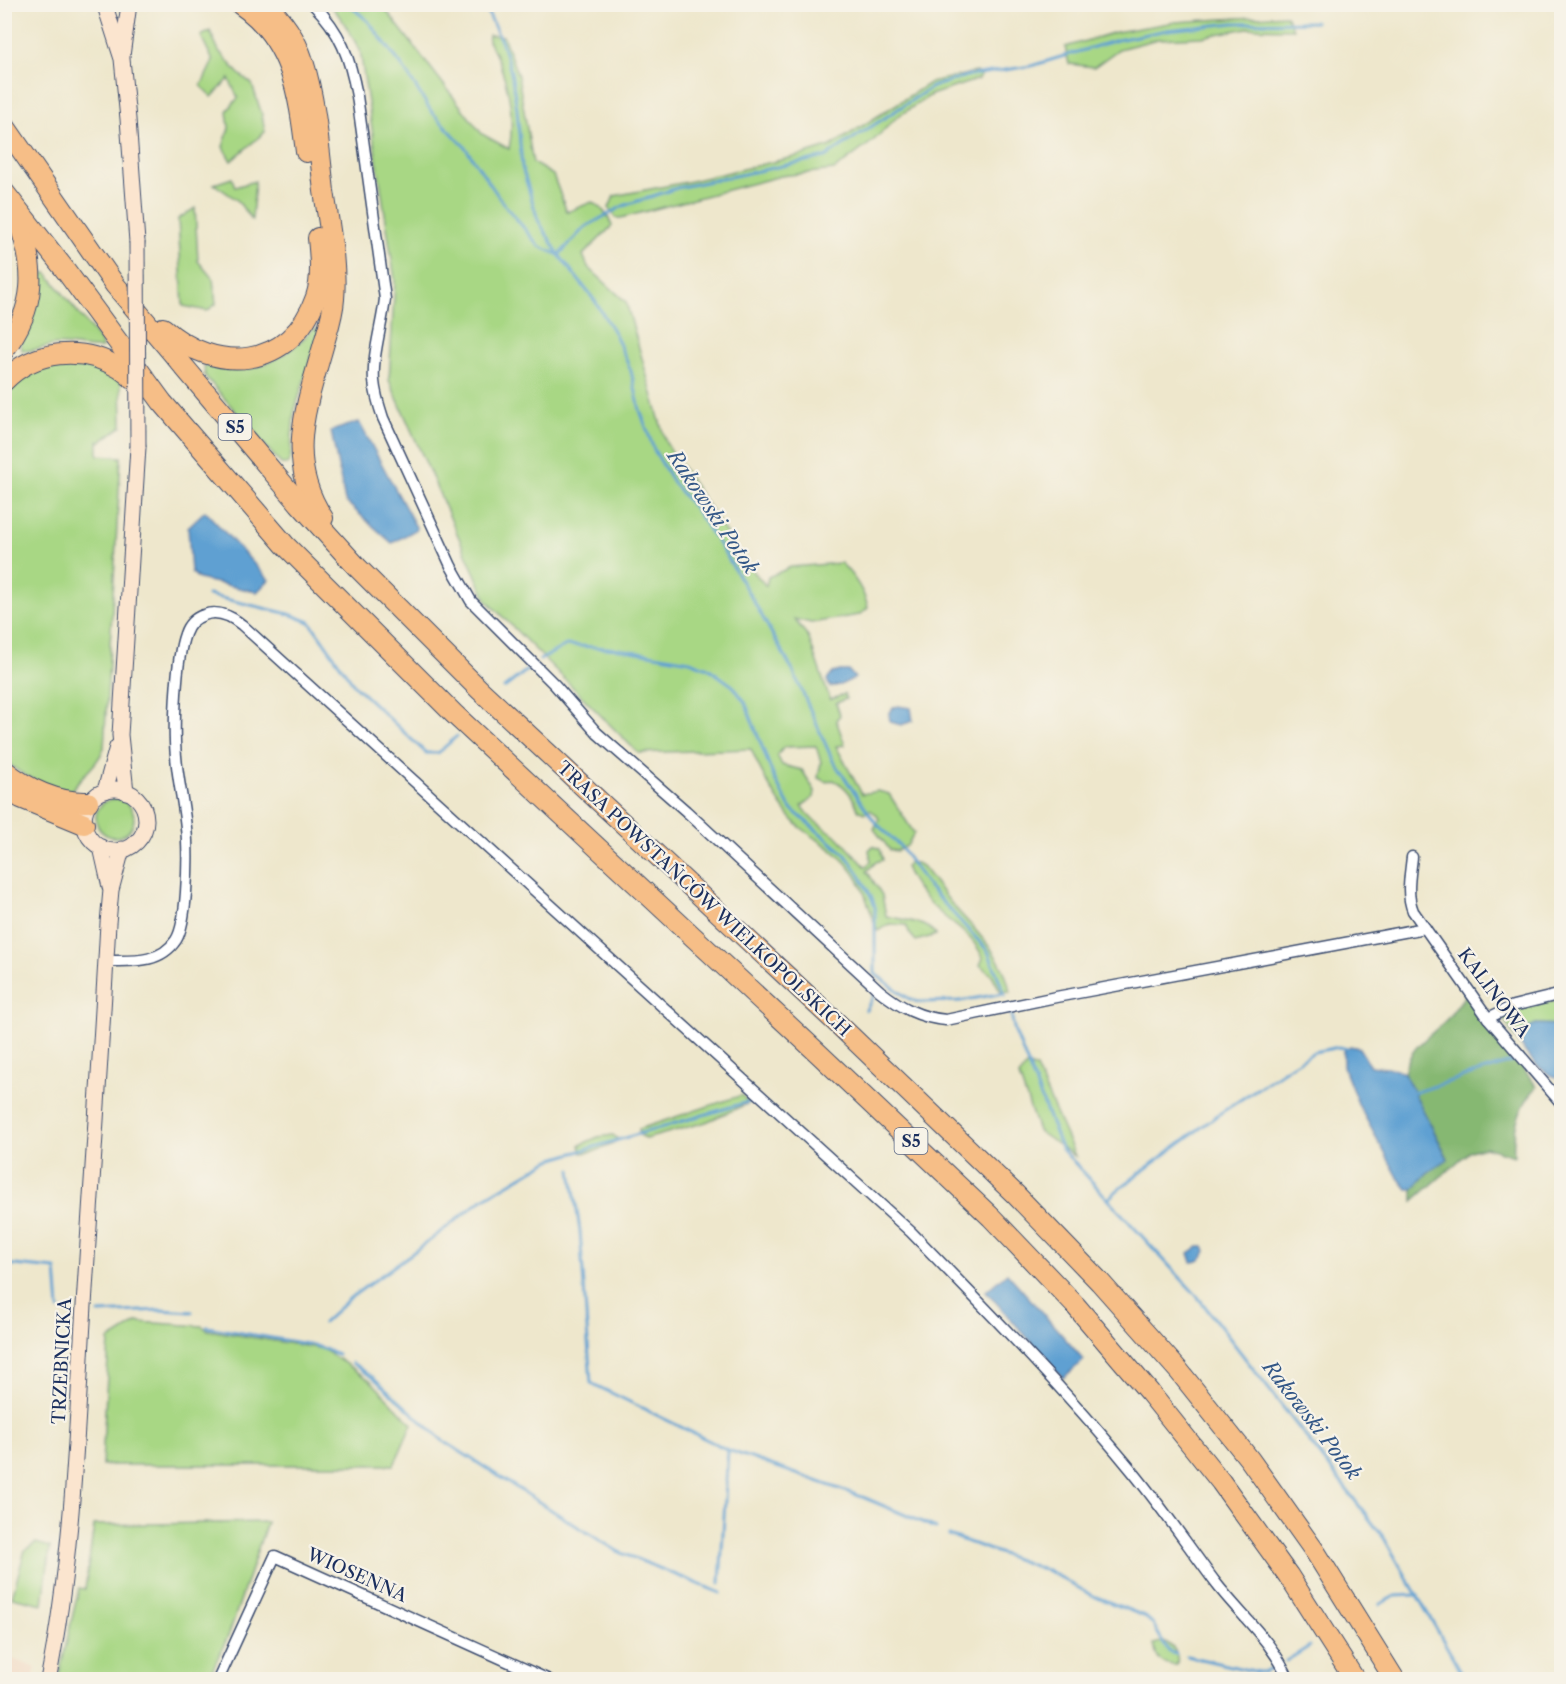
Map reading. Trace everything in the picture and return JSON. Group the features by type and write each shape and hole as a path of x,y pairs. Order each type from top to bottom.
{"highway":[{"path":"116,285 172,336 191,349 212,357 233,359 253,357 275,349 295,334 308,316 316,296 320,273 319,249 297,93 281,47 256,15 240,4"},
{"path":"265,4 295,41 309,83 317,131 334,278 334,301 330,321 300,442 302,463 308,489 318,510 357,567"},
{"name":"TRASA POWSTAŃCÓW WIELKOPOLSKICH","path":"4,124 116,285 299,503 357,567 480,690 831,1017 973,1154 1100,1282 1179,1371 1250,1460 1316,1553 1395,1680"},
{"path":"4,350 21,324 29,301 32,270 27,244 7,196"},
{"name":"TRASA POWSTAŃCÓW WIELKOPOLSKICH","path":"7,196 66,271 162,402 285,545 454,714 991,1216 1075,1305 1150,1393 1221,1482 1288,1575 1355,1680"},
{"path":"4,381 30,361 63,353 83,355 101,359 120,368 162,402"},
{"path":"4,770 17,781 42,793 70,802 88,802"},
{"path":"4,787 21,798 84,824"}],"main road":[{"path":"101,7 114,9 128,4 122,59 129,119 137,242 138,447 120,735 126,792"},
{"path":"101,7 122,59"},
{"path":"105,791 120,735"},
{"path":"115,789 126,792 140,802 144,810 146,820 144,830 140,838 132,845 122,849 112,850 101,847 93,841 84,824 84,813 88,802 105,791 115,789"},
{"path":"101,847 111,890"},
{"path":"111,890 122,849"},
{"name":"TRZEBNICKA","path":"48,1680 64,1586 75,1466 111,890"}],"street":[{"path":"313,4 328,19 342,43 352,67 357,96 385,299 375,361 376,395 383,418 461,587 483,614 555,685 597,734 686,811 888,997 910,1011 946,1020 1056,997 1425,928"},
{"path":"106,960 138,961 158,956 173,944 181,930 186,890 187,843 175,748 180,654 185,632 194,620 208,614 230,617 242,625 911,1232 1005,1329 1128,1466 1218,1585 1276,1654 1289,1680"},
{"name":"KALINOWA","path":"1412,857 1410,902 1425,928 1488,1018 1562,1104"},
{"path":"1488,1018 1513,1006 1562,994"},
{"name":"WIOSENNA","path":"218,1680 275,1556 549,1680"}],"shaded area":[{"path":"5,1656 36,1668 33,1679 5,1679"}],"green space":[{"path":"330,5 382,5 482,134 509,149 511,122 508,94 500,65 488,41 489,35 503,36 518,76 533,163 553,175 567,212 592,202 599,206 609,218 612,226 583,255 588,267 626,302 666,443 744,560 766,586 768,577 791,567 841,563 861,589 868,608 859,615 811,623 794,619 808,636 830,700 845,694 846,699 836,703 840,715 836,720 845,745 836,746 862,794 878,791 889,794 914,833 907,846 897,851 890,850 874,829 879,819 876,814 870,810 864,813 858,810 848,792 837,782 833,780 827,782 818,778 821,762 816,746 785,747 777,755 782,765 802,770 815,791 814,797 802,806 812,819 838,837 866,867 871,861 869,850 873,846 880,849 883,860 876,862 867,871 882,895 886,916 920,924 932,930 936,935 916,941 906,925 889,924 878,931 855,875 839,856 800,827 786,812 772,791 751,749 638,753 487,601 389,380 395,280 360,50 341,18"},
{"path":"1286,15 1293,29 1247,28 1202,37 1158,39 1119,49 1094,67 1069,64 1065,47 1116,32 1175,22"},
{"path":"210,31 219,51 238,73 252,84 265,132 231,161 223,147 229,128 227,111 238,98 229,79 212,97 201,86 213,61 201,36"},
{"path":"976,72 981,76 979,79 931,95 897,117 873,141 834,170 781,176 621,218 616,218 609,208 614,196 687,182 831,146 931,82"},
{"path":"232,178 235,187 255,181 252,220 237,200 214,184"},
{"path":"195,208 198,261 213,279 216,304 207,311 183,306 178,219"},
{"path":"47,273 101,342 102,348 61,345 30,351 22,350 21,343 37,302 38,274"},
{"path":"313,329 320,329 294,413 290,460 287,464 281,464 205,376 204,366 228,370 254,368 286,353"},
{"path":"86,363 99,368 121,382 122,426 100,442 98,441 98,455 121,457 104,748 97,761 70,792 35,780 19,772 5,760 5,392 25,374 46,364"},
{"path":"115,799 129,804 134,818 129,832 115,837 101,832 96,818 101,804"},
{"path":"908,863 917,863 922,866 987,944 1002,967 1010,992 1000,990 992,975 980,965 983,958 972,940 922,895 905,867"},
{"path":"1467,993 1537,1087 1521,1110 1518,1119 1514,1137 1514,1156 1485,1147 1470,1151 1413,1201 1413,1189 1427,1173 1448,1158 1404,1073 1415,1049 1447,1019"},
{"path":"1561,1000 1561,1025 1536,1024 1517,1035 1520,1045 1502,1017 1517,1008"},
{"path":"1026,1066 1036,1068 1075,1156 1038,1131 1019,1076"},
{"path":"742,1095 749,1103 706,1122 646,1139 640,1135 639,1129"},
{"path":"613,1135 617,1141 596,1151 582,1153 580,1145 598,1137"},
{"path":"138,1322 202,1326 208,1330 323,1349 370,1380 412,1424 394,1465 102,1465 109,1340"},
{"path":"267,1522 229,1634 208,1679 58,1679 79,1588 85,1589 94,1525"},
{"path":"36,1543 50,1547 43,1604 12,1597 25,1550"},
{"path":"1164,1641 1175,1651 1177,1665 1164,1663 1158,1658 1154,1644"}],"water":[{"path":"359,422 417,529 392,543 345,501 331,431"},
{"path":"205,511 269,580 257,592 199,579 191,572 188,527"},
{"path":"849,671 855,678 830,687 827,680 833,673"},
{"path":"898,706 911,708 913,721 901,725 890,722 889,714 893,708"},
{"path":"1536,1024 1561,1025 1561,1079 1540,1068 1528,1056 1520,1042 1517,1035"},
{"path":"1350,1046 1359,1048 1370,1066 1394,1069 1404,1073 1448,1159 1427,1173 1413,1189 1407,1189 1399,1179 1359,1106 1343,1066 1343,1051"},
{"path":"1198,1247 1204,1247 1206,1251 1204,1256 1192,1262 1189,1253"},
{"path":"1007,1273 1084,1360 1063,1378 986,1291"}],"waterway":[{"path":"348,4 368,21 403,67 431,111 465,147 503,203 539,246 559,255 585,227 623,206 677,188 825,157 932,87 966,76 1031,66 1117,40 1167,30 1234,23 1315,22"},
{"name":"Rakowski Potok","path":"484,4 502,43 511,72 522,167 538,220 559,255 595,301 615,334 631,371 640,410 654,450 674,484 695,509 726,555 754,602 792,669 833,761 875,822 900,846 927,885 988,951 1005,995"},
{"path":"208,595 289,614 310,622 355,686 426,753 438,753 457,736"},
{"path":"540,660 566,645 620,649 690,661 708,668 733,686 745,702 774,778 790,808 845,854 858,872 875,907 875,974 908,998 918,1002 960,1001 1004,993"},
{"path":"504,688 527,670"},
{"path":"866,1010 874,995"},
{"name":"Rakowski Potok","path":"1010,1010 1015,1032 1061,1148 1197,1296 1384,1538 1466,1680"},
{"name":"Rakowski Potok","path":"1108,1199 1219,1114 1291,1066 1314,1052 1339,1047 1348,1049"},
{"name":"Rakowski Potok","path":"1413,1093 1514,1061"},
{"path":"323,1323 350,1298 483,1199 550,1160 751,1101"},
{"path":"571,1170 580,1231 591,1383 728,1450 865,1498 936,1528"},
{"path":"4,1264 56,1269 59,1309"},
{"path":"99,1313 161,1310 192,1312"},
{"path":"207,1327 313,1345 338,1354"},
{"path":"352,1363 374,1378 442,1440 575,1525 619,1552 721,1593"},
{"path":"720,1583 728,1450"},
{"path":"949,1535 1051,1572 1091,1595 1144,1616 1152,1623 1169,1652 1176,1654"},
{"path":"1380,1604 1395,1596 1418,1595"},
{"path":"1286,1661 1310,1646"},
{"path":"1187,1656 1258,1672 1265,1672 1276,1667"}]}
